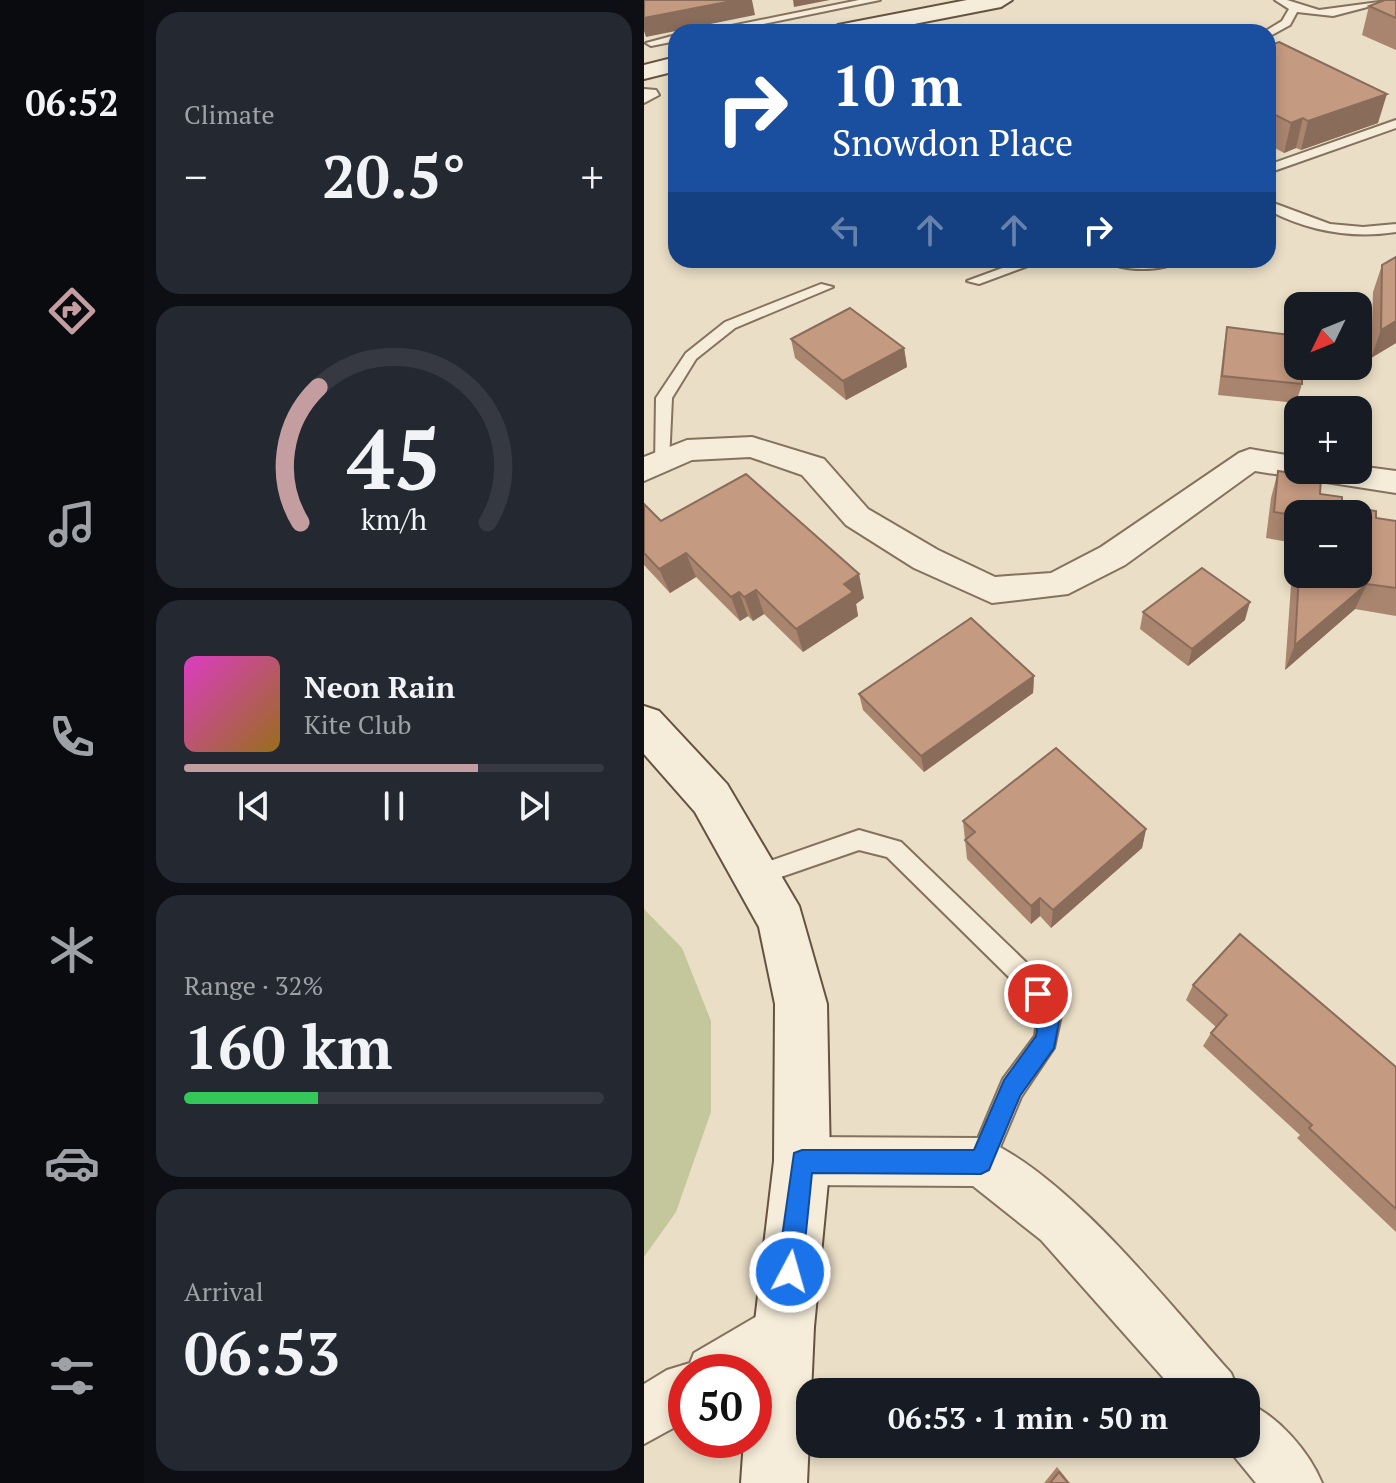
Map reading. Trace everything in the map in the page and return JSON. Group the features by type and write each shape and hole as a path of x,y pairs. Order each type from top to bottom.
{"main road":[{"path":"919,24 1001,0"},
{"path":"645,88 668,70"},
{"path":"644,724 711,798 768,899 801,1004 802,1161 783,1327 774,1483"}],"street":[{"path":"652,466 687,450 752,447 813,467 857,517 926,559 992,590 1056,585 1113,556 1250,460 1284,466"},
{"path":"1372,479 1396,482"},
{"path":"802,1161 981,1162 1059,1222 1199,1378"},
{"path":"741,1354 783,1327"},
{"path":"644,1416 668,1401"},
{"path":"1260,1445 1294,1483"}],"lane":[{"path":"737,24 767,16 875,0"},
{"path":"1280,0 1294,9 1338,13 1389,0"},
{"path":"1276,29 1286,23 1294,9"},
{"path":"651,43 668,40"},
{"path":"1276,166 1396,124"},
{"path":"1276,209 1310,224 1342,230 1377,232 1396,228"},
{"path":"974,281 1013,268"},
{"path":"652,466 664,398 691,356 730,325 826,287"},
{"path":"768,899 859,840 893,849 1025,977 1050,1011 1046,1040 1012,1088 981,1162"}],"green space":[{"path":"644,909 682,948 711,1021 711,1112 676,1212 644,1257"}],"building":[{"path":"644,0 737,0 644,18"},
{"path":"1396,0 1396,18 1369,6"},
{"path":"1276,43 1387,94 1308,121 1303,118 1291,123 1276,115"},
{"path":"1396,257 1396,321 1381,330 1382,265"},
{"path":"850,308 904,348 843,381 791,339"},
{"path":"1227,327 1284,334 1284,380 1302,380 1302,384 1222,376"},
{"path":"1278,471 1284,472 1284,484 1321,484 1320,494 1342,497 1342,500 1284,500 1284,514 1274,512"},
{"path":"746,474 859,574 844,584 853,592 796,629 756,590 744,597 739,592 731,597 686,553 659,569 644,553 644,504 661,521"},
{"path":"1372,510 1376,511 1376,518 1396,521 1396,588 1372,585"},
{"path":"1202,568 1250,602 1192,649 1143,612"},
{"path":"1298,588 1362,588 1295,645"},
{"path":"971,618 1034,676 921,756 859,694"},
{"path":"1056,748 1146,829 1053,910 1040,898 1031,906 965,840 975,832 963,821"},
{"path":"1240,934 1396,1067 1396,1209 1309,1128 1312,1125 1211,1033 1227,1015 1193,985"},
{"path":"1059,1472 1068,1483 1050,1483"}],"route":[{"path":"790,1272 802,1161 981,1162 1012,1088 1046,1040 1050,1011 1038,994"}]}
